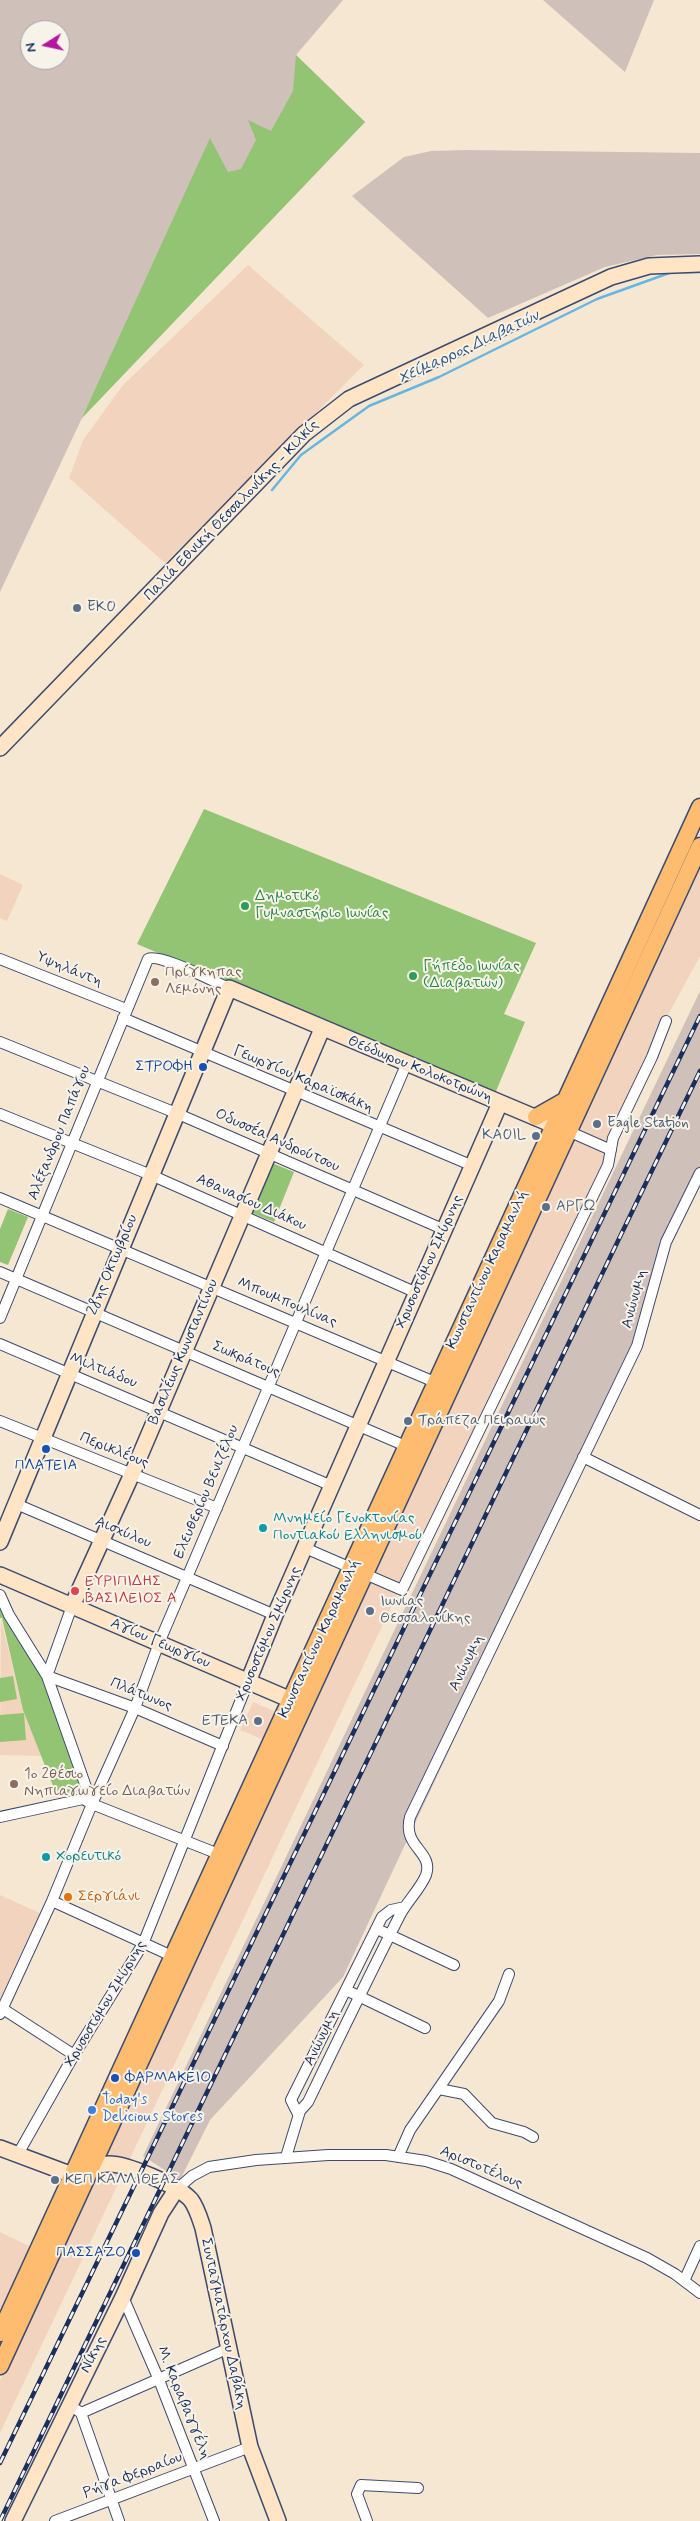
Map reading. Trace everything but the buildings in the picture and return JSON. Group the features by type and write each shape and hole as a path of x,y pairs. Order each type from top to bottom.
{"main road":[{"name":"Κωνσταντίνου Καραμανλή","path":"0,2366 106,2138 358,1571 561,1128 566,1100 700,807"},
{"name":"Κωνσταντίνου Καραμανλή","path":"0,2333 292,1700 358,1571 408,1447 437,1383 700,846"},
{"path":"536,1117 566,1100"}],"street":[{"name":"Παλιά Εθνική Θεσσαλονίκης - Κιλκίς","path":"0,748 304,434 336,407 406,372 611,277 649,266 700,264"},
{"name":"Αλέξανδρου Παπάγου","path":"0,1318 148,959 153,957 166,961 229,988"},
{"name":"Υψηλάντη","path":"0,959 125,1014"},
{"name":"Θεόδωρου Κολοκοτρώνη","path":"229,988 406,1065 536,1117 611,1150"},
{"name":"28ης Οκτωβρίου","path":"0,1542 14,1503 229,988"},
{"name":"Γεωργίου Καραϊσκάκη","path":"125,1014 201,1053 473,1166"},
{"path":"305,1548 402,1590 608,1165 613,1138 652,1057 666,1021"},
{"name":"Βασιλέως Κωνσταντίνου","path":"47,1676 72,1606 132,1474 322,1029"},
{"name":"Οδυσσέα Ανδρούτσου","path":"0,1042 98,1080 445,1230"},
{"name":"Ελευθερίου Βενιζέλου","path":"1,2010 52,1902 92,1804 135,1708 159,1643 216,1508 406,1065"},
{"name":"Χρυσοστόμου Σμύρνης","path":"18,2154 74,2055 144,1944 275,1615 500,1103"},
{"name":"Αθανασίου Διάκου","path":"0,1114 151,1174 417,1293"},
{"name":"Ανώνυμη","path":"286,2158 298,2114 308,2102 390,1935 425,1876 428,1865 426,1858 411,1841 408,1831 410,1816 637,1346 666,1242 700,1173"},
{"name":"Μπουμπουλίνας","path":"0,1198 437,1383"},
{"name":"Σωκράτους","path":"0,1272 359,1424 408,1447"},
{"name":"Μιλτιάδου","path":"0,1344 159,1410 332,1486"},
{"name":"Περικλέους","path":"0,1421 216,1508"},
{"path":"583,1456 700,1515"},
{"name":"Αισχύλου","path":"14,1503 275,1615"},
{"name":"Αγίου Γεωργίου","path":"0,1575 292,1700"},
{"path":"0,1595 9,1615 47,1676 92,1804"},
{"name":"Πλάτωνος","path":"47,1676 135,1708 223,1746"},
{"path":"0,1816 83,1799 221,1855"},
{"path":"52,1902 174,1957"},
{"path":"298,2114 291,2100 382,1917 392,1910 405,1907"},
{"path":"377,1929 454,1965"},
{"path":"398,2157 410,2130 499,2001 506,1987 509,1974"},
{"path":"346,1990 426,2028"},
{"path":"1,2010 74,2055"},
{"path":"439,2089 464,2094 492,2123 533,2137"},
{"name":"Συνταγματάρχου Δαβάκη","path":"106,2138 111,2153 124,2165 176,2190 190,2200 203,2228 250,2447 278,2521"},
{"path":"0,2148 64,2172 75,2173"},
{"name":"Αριστοτέλους","path":"176,2190 192,2176 209,2167 234,2162 360,2154 426,2160 451,2168 630,2250 684,2281 700,2293"},
{"name":"Συνταγματάρχου Δαβάκη","path":"75,2173 107,2164 124,2165"},
{"name":"Νίκης","path":"19,2516 75,2409 161,2213 176,2190"},
{"path":"684,2281 700,2246"},
{"name":"Μ. Καραβαγγέλη","path":"123,2297 159,2380 214,2521"},
{"path":"119,2521 75,2409 159,2380 229,2348"},
{"name":"Ρήγα Φερραίου","path":"55,2521 250,2447"},
{"path":"368,2521 357,2494 361,2485 418,2488"}],"shaded area":[{"path":"0,0 343,0 296,55 365,122 82,418 0,592"},
{"path":"543,0 654,0 625,72"},
{"path":"431,151 700,153 700,254 657,255 605,267 488,318 352,196 404,157"},
{"path":"248,265 364,365 165,563 69,478 83,440 123,385"},
{"path":"700,862 700,956 666,1019 609,1156 429,1527 0,2433 0,2381"},
{"path":"0,874 23,885 7,921 0,918"},
{"path":"700,991 700,1171 663,1243 639,1345 343,1977 210,2120 180,2180 143,2156"},
{"path":"1,1619 23,1709 42,1756 0,1755"},
{"name":"ΕΤΕΚΑ","path":"253,1702 276,1712 264,1740 240,1730"},
{"path":"0,1895 42,1914 2,2000 0,1999"},
{"path":"0,2232 31,2247 0,2309"}],"green space":[{"path":"296,55 365,122 82,418 210,138 228,172 241,169 256,140 248,120 271,131 293,91"},
{"path":"204,809 536,943 504,1014 525,1022 494,1096 137,944"},
{"path":"272,1163 294,1172 274,1222 252,1213"},
{"path":"8,1209 28,1217 8,1265 0,1262 0,1229"},
{"path":"0,1601 43,1677 84,1790 57,1796 23,1710 2,1618 0,1618"},
{"path":"13,1676 17,1699 0,1702 0,1678"},
{"path":"24,1713 26,1740 0,1742 0,1715"}],"waterway":[{"name":"Χείμαρρος Διαβατών","path":"272,490 301,455 369,406 439,377 597,299 672,272"},
{"name":"Χείμαρρος Διαβατών","path":"683,272 700,272"}],"railway":[{"path":"0,2463 700,1016"},
{"path":"0,2521 700,1071"}],"place":[{"name":"EKO","path":"77,608"},
{"name":"Δημοτικό Γυμναστήριο Ιωνίας","path":"245,906"},
{"name":"Γήπεδο Ιωνίας (Διαβατών)","path":"413,976"},
{"name":"Πρίγκηπας Λεμόνης","path":"155,982"},
{"name":"ΣΤΡΟΦΗ","path":"203,1067"},
{"name":"Eagle Station","path":"597,1124"},
{"name":"KAOIL","path":"536,1136"},
{"name":"ΑΡΓΩ","path":"546,1207"},
{"name":"Τράπεζα Πειραιώς","path":"408,1421"},
{"name":"ΠΛΑΤΕΙΑ","path":"46,1449"},
{"name":"Μνημείο Γενοκτονίας Ποντιακού Ελληνισμού","path":"263,1528"},
{"name":"ΕΥΡΙΠΙΔΗΣ ΒΑΣΙΛΕΙΟΣ Α","path":"75,1591"},
{"name":"Ιωνίας Θεσσαλονίκης","path":"370,1611"},
{"name":"ΕΤΕΚΑ","path":"258,1721"},
{"name":"1ο 2θέσιο Νηπιαγωγείο Διαβατών","path":"14,1784"},
{"name":"Χορευτικό","path":"46,1857"},
{"name":"Σεργιάνι","path":"68,1897"},
{"name":"ΦΑΡΜΑΚΕΙΟ","path":"115,2078"},
{"name":"Today's Delicious Stores","path":"92,2110"},
{"name":"ΚΕΠ ΚΑΛΛΙΘΕΑΣ","path":"55,2180"},
{"name":"ΠΑΣΣΑΖΟ","path":"136,2253"}]}
